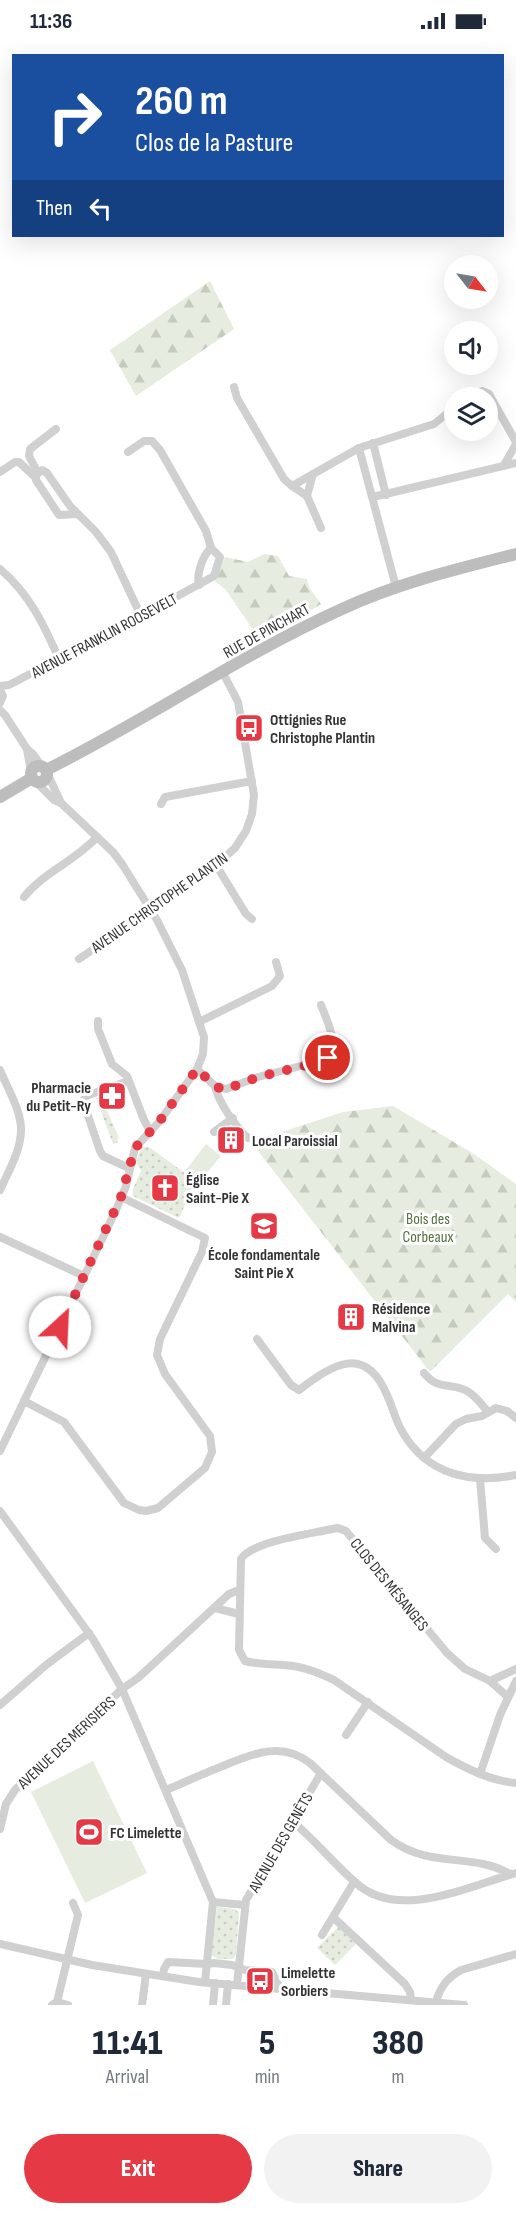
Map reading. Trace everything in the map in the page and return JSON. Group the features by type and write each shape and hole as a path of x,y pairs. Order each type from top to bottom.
{"main road":[{"name":"RUE DE PINCHART","path":"0,796 317,621 396,587 516,554"}],"street":[{"path":"234,387 237,398 284,479 307,496 321,528"},
{"path":"498,410 516,443 504,465"},
{"path":"292,486 359,448 434,424 444,416"},
{"path":"56,429 30,449 29,456 59,515 77,514"},
{"path":"128,452 144,441 152,441 160,450 206,531 211,548 207,552 197,578 199,585"},
{"path":"373,443 386,495"},
{"path":"359,448 396,587"},
{"path":"0,472 19,462 37,475"},
{"path":"373,497 516,463"},
{"path":"37,475 42,470 47,473 77,514 96,531 111,552 141,615"},
{"path":"307,496 313,474"},
{"name":"AVENUE FRANKLIN ROOSEVELT","path":"2,698 59,659 122,628 141,615 213,578 220,558 211,548"},
{"path":"0,569 21,590 38,614 59,659"},
{"name":"AVENUE CHRISTOPHE PLANTIN","path":"79,959 216,865 239,843 248,827 253,801 252,781 238,702 223,673"},
{"path":"2,698 27,749 33,754 39,774 54,800 61,803"},
{"path":"0,1451 121,1197 135,1148 163,1117 197,1069 202,1061 204,1046 204,1037 182,969 150,909 122,864 61,803 39,774"},
{"path":"161,804 165,797 252,781"},
{"path":"24,897 34,884 85,850 97,837"},
{"path":"216,865 246,914 252,918"},
{"path":"199,1022 272,986 280,976 276,962"},
{"path":"197,1069 215,1086 226,1089 258,1077 328,1058 333,1040 321,1005"},
{"path":"98,1021 98,1029 112,1064 127,1075 150,1131"},
{"path":"0,1070 20,1118 21,1130 17,1150 0,1190"},
{"path":"128,1081 86,1096 83,1101 103,1156 129,1168"},
{"path":"215,1086 219,1099 240,1131 248,1138"},
{"path":"214,1132 233,1118"},
{"path":"24,1401 63,1422 129,1506 146,1511 158,1508 205,1468 212,1452 210,1436 165,1374 157,1355 160,1339 202,1252 205,1238 121,1197"},
{"path":"0,1237 84,1276"},
{"path":"257,1339 291,1385 299,1390 324,1371 343,1364 355,1363 365,1366 373,1372 388,1395 403,1434 415,1450 448,1472 480,1479 516,1475"},
{"path":"424,1373 433,1383 467,1391 488,1412"},
{"path":"424,1458 456,1424 496,1408 503,1409 516,1418"},
{"path":"480,1479 484,1538 495,1549"},
{"path":"0,1511 108,1661 166,1790 213,1902 205,1982"},
{"name":"CLOS DES MÉSANGES","path":"508,1697 490,1681 465,1669 447,1653 355,1539 344,1529 332,1529 299,1536 248,1551 240,1563 239,1650 245,1661 293,1666 315,1671 334,1680 368,1702 446,1757 480,1774 516,1783"},
{"path":"122,1689 229,1594 239,1590"},
{"path":"215,1608 239,1614"},
{"path":"0,1705 46,1665 89,1633"},
{"path":"490,1681 516,1669"},
{"path":"480,1774 516,1681"},
{"name":"AVENUE DES MERISIERS","path":"0,1829 6,1804 15,1790 122,1689"},
{"path":"346,1735 368,1702"},
{"path":"166,1790 264,1751 281,1751 306,1760 391,1840 408,1850 435,1859 494,1866 513,1874"},
{"name":"AVENUE DES GENÊTS","path":"226,2005 240,1968 245,1905 321,1773"},
{"path":"292,1821 354,1882 382,1898 409,1902 513,1874"},
{"path":"322,1935 354,1882"},
{"path":"213,1902 245,1905"},
{"path":"68,2005 54,2003 78,1915 74,1903"},
{"path":"334,1918 405,1984 410,1992 411,2000"},
{"path":"0,1944 66,1960 205,1982 280,1988 379,2001 411,2000 464,2005"},
{"path":"436,2002 439,1990 460,1970 504,1957 516,1956"},
{"path":"163,1976 168,1962 214,1963 272,1972 280,1988"},
{"path":"142,2005 146,1974"},
{"path":"213,2005 215,1983"}],"green space":[{"path":"210,281 234,329 136,396 110,350"},
{"path":"264,554 278,556 289,576 307,579 309,587 321,604 277,629 249,640 253,630 226,590 215,581 225,557 248,562"},
{"path":"101,1097 119,1138 118,1142 113,1144 96,1098"},
{"name":"Bois des Corbeaux","path":"393,1106 474,1154 516,1184 516,1302 508,1294 430,1372 251,1142 343,1112"},
{"path":"206,1144 221,1156 201,1180 186,1170"},
{"path":"142,1146 149,1147 193,1179 190,1194 179,1218 133,1196 133,1189 141,1171 136,1161"},
{"name":"FC Limelette","path":"93,1761 147,1873 85,1903 31,1792"},
{"path":"217,1907 235,1909 239,1913 236,1954 233,1959 218,1959 211,1955"},
{"path":"338,1927 356,1944 335,1965 317,1948"}],"place":[{"name":"Ottignies Rue Christophe Plantin","path":"249,728"},
{"name":"Pharmacie du Petit-Ry","path":"112,1096"},
{"name":"Local Paroissial","path":"231,1140"},
{"name":"Église Saint-Pie X","path":"165,1188"},
{"name":"École fondamentale Saint Pie X","path":"264,1226"},
{"name":"Résidence Malvina","path":"351,1317"},
{"name":"FC Limelette","path":"89,1832"},
{"name":"Limelette Sorbiers","path":"260,1981"}],"route":[{"path":"60,1327 126,1186 135,1148 159,1122 197,1069 215,1086 224,1090 258,1077 328,1058"}]}
